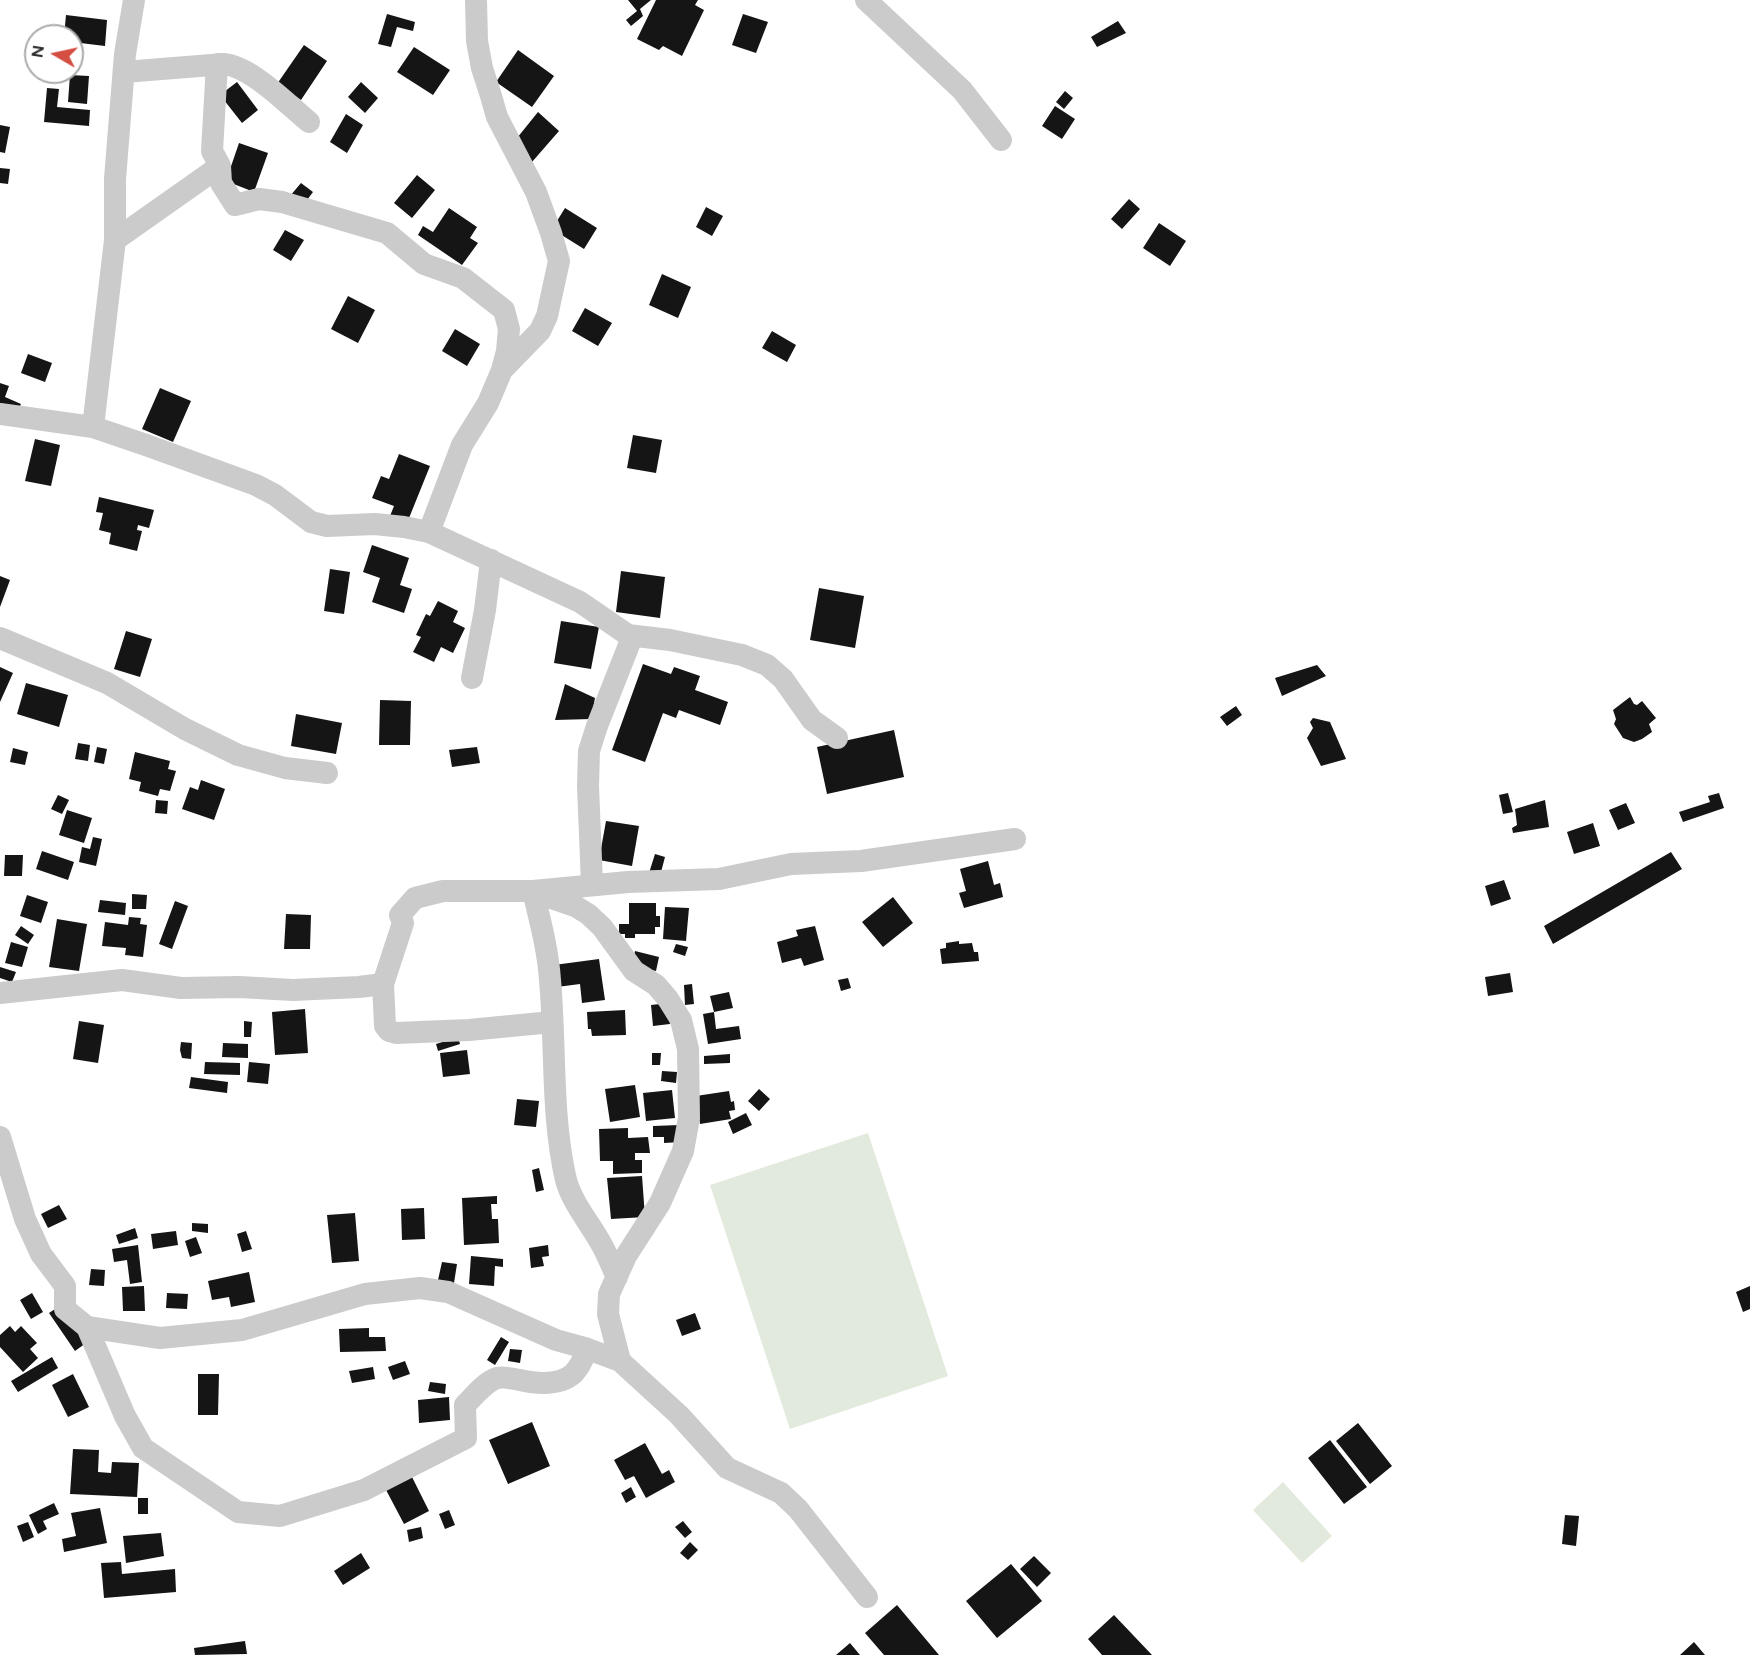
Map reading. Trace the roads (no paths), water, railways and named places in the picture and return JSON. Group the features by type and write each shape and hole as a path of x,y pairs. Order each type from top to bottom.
{"street":[{"path":"93,428 115,240 115,179 125,54 134,0"},
{"path":"476,0 477,41 490,96 497,117 536,192 559,261 547,316 540,331 502,370"},
{"path":"866,0 962,90 1001,140"},
{"path":"124,72 217,64 233,65 252,76 309,122"},
{"path":"217,64 212,152 220,166 220,183 235,205 259,199 282,202 387,233 424,264 463,278 504,310 508,322 509,340 502,370 488,403 462,445 429,532"},
{"path":"115,240 220,166"},
{"path":"0,414 93,428 256,485 275,495 311,522 327,526 375,524 429,532 580,602 628,635 670,640 742,655 767,665 783,679 812,720 837,738"},
{"path":"471,678 485,610 491,560"},
{"path":"592,885 588,798 589,751 630,642 628,635"},
{"path":"0,638 107,683 185,729 238,755 285,768 327,773"},
{"path":"552,1022 469,1030 396,1033 389,1031 385,1026 383,984 404,923 400,915 415,898 443,891 533,891 592,885 719,879 791,864 861,861 1015,839"},
{"path":"533,891 542,928 550,979 552,1055 567,1182 617,1277"},
{"path":"533,891 575,906 602,927 634,971 656,985 668,999 681,1020 688,1049 689,1118 683,1151 660,1203 626,1256 609,1294 607,1308 620,1361"},
{"path":"0,993 122,980 181,988 239,987 293,990 383,984"},
{"path":"0,1137 25,1219 41,1254 65,1286 65,1309 87,1327 125,1416 143,1448 238,1512 280,1516 364,1490 466,1438 465,1405 487,1384 503,1377 534,1383 561,1381 568,1378 581,1364 585,1357 585,1348"},
{"path":"87,1327 160,1338 242,1330 365,1294 420,1288 448,1292 556,1340 620,1361 679,1415 727,1468 781,1493 798,1509 867,1597"}]}
